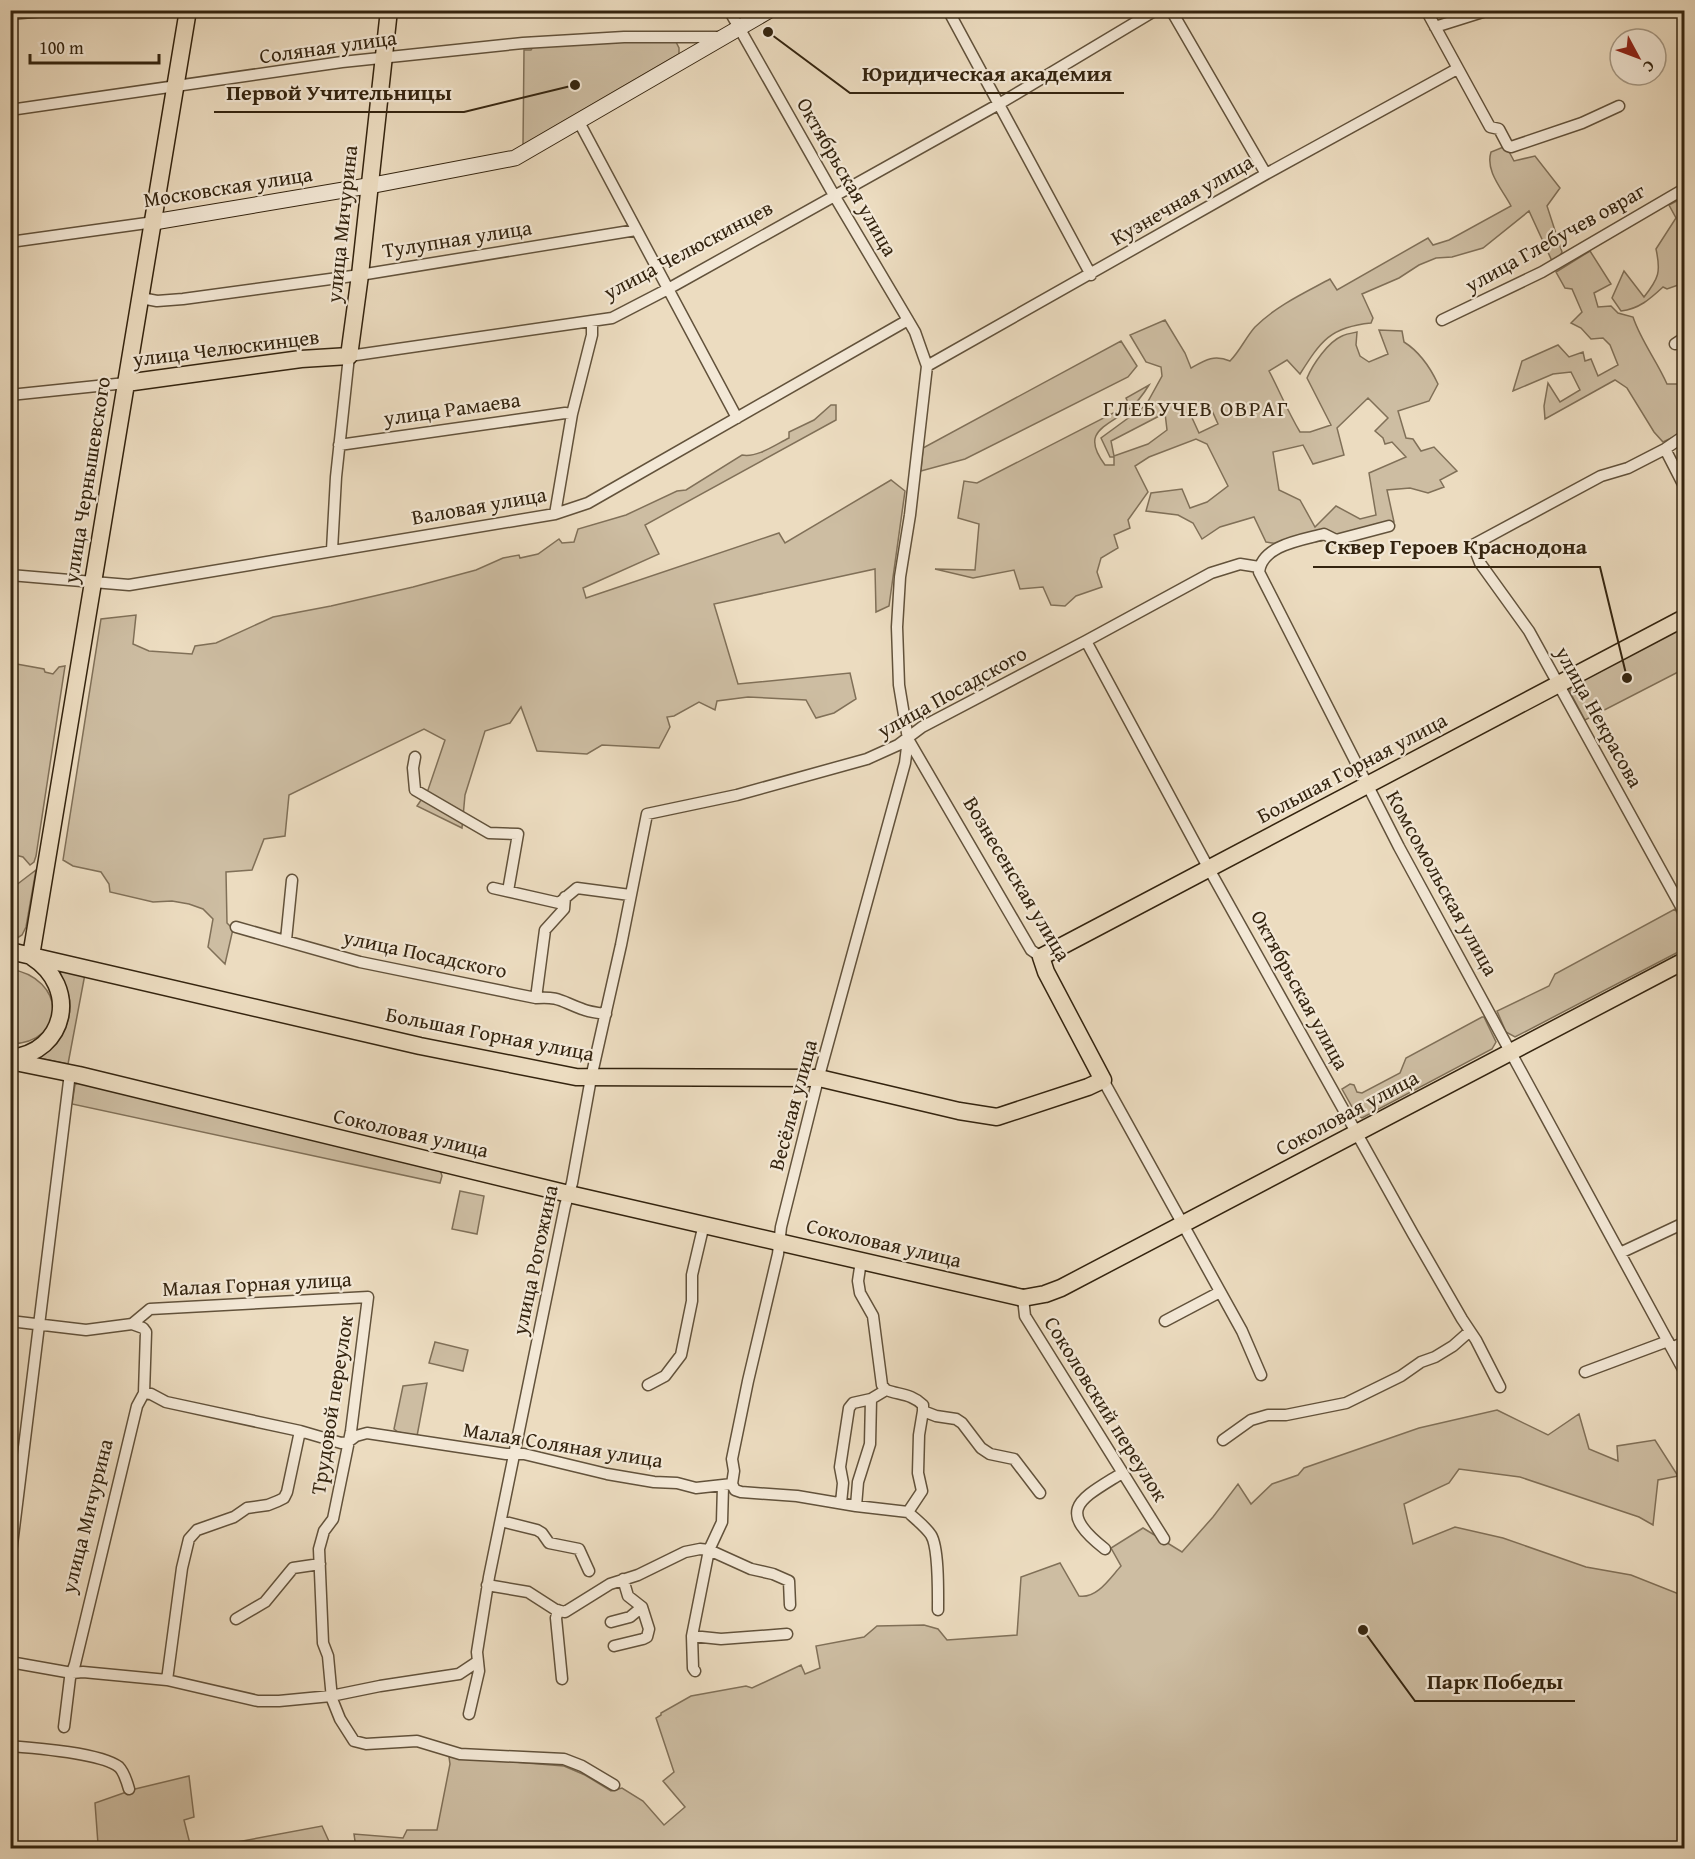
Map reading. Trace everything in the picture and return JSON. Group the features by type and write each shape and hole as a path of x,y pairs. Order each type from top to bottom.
{"main road":[{"name":"улица Чернышевского","path":"32,952 188,10"},
{"name":"улица Мичурина","path":"349,356 389,10"},
{"name":"Московская улица","path":"154,222 369,186 515,158 770,10"},
{"name":"улица Челюскинцев","path":"126,382 301,359 349,356"},
{"name":"Большая Горная улица","path":"1041,957 1684,618"},
{"name":"Большая Горная улица","path":"10,951 32,952 420,1046 591,1078 819,1078 959,1112 997,1117 1103,1080"},
{"path":"10,1060 40,1048 50,1039 59,1024 61,1000 57,983 32,952"},
{"name":"Вознесенская улица","path":"1041,957 1046,972 1103,1080"},
{"name":"Соколовая улица","path":"10,1060 569,1194 1023,1298 1061,1288 1684,961"}],"street":[{"path":"10,14 56,10"},
{"name":"Октябрьская улица","path":"729,10 834,197 909,320 927,366"},
{"path":"948,10 1091,275"},
{"name":"улица Челюскинцев","path":"349,356 592,323 612,318 999,104 1156,10"},
{"path":"1171,10 1266,174"},
{"path":"1426,10 1456,69 1490,127 1499,129 1508,146 1511,147 1582,123 1619,106"},
{"path":"1435,27 1489,10"},
{"name":"Соляная улица","path":"10,110 382,58 528,43 624,37 723,38"},
{"name":"Кузнечная улица","path":"927,366 1456,69"},
{"path":"579,122 737,418"},
{"name":"улица Глебучев овраг","path":"1442,320 1542,273 1684,189"},
{"name":"Московская улица","path":"10,242 154,222"},
{"name":"Тулупная улица","path":"141,298 157,301 183,299 360,275 636,230"},
{"name":"Валовая улица","path":"10,575 129,585 147,583 555,514 588,503 909,320"},
{"path":"555,514 572,414 592,335 592,323"},
{"name":"улица Мичурина","path":"332,550 339,445 349,356"},
{"name":"Вознесенская улица","path":"927,366 910,515 900,577 897,627 899,685 908,739 1031,950 1041,957"},
{"name":"улица Челюскинцев","path":"10,395 126,382"},
{"name":"улица Рамаева","path":"339,445 565,413 572,414"},
{"path":"1684,436 1665,449 1684,486"},
{"name":"улица Некрасова","path":"1665,449 1628,468 1601,476 1473,545 1480,563 1529,631 1560,684 1684,912"},
{"path":"1259,569 1262,560 1270,552 1313,537 1324,534 1336,540 1389,526"},
{"name":"улица Посадского","path":"647,814 737,795 867,759 908,739 922,727 1211,573 1240,564 1259,569"},
{"name":"Комсомольская улица","path":"1259,569 1367,786 1684,1371"},
{"name":"Октябрьская улица","path":"1086,641 1209,868 1500,1387"},
{"name":"Весёлая улица","path":"695,1671 692,1636 709,1550 722,1522 728,1485 734,1471 732,1459 779,1241 819,1078 905,763 908,739"},
{"path":"415,757 413,768 415,790 489,833 518,834 508,891"},
{"name":"улица Рогожина","path":"469,1714 478,1671 477,1662 487,1585 647,814"},
{"path":"286,940 292,880"},
{"path":"494,888 559,903 577,888 630,895"},
{"path":"536,998 545,930 564,909 565,897"},
{"name":"улица Посадского","path":"236,927 360,962 536,998 547,997 566,1001 583,1010 606,1014"},
{"path":"10,1560 70,1074"},
{"name":"Вознесенская улица","path":"1103,1080 1242,1331 1261,1375"},
{"path":"1620,1253 1684,1222"},
{"path":"648,1385 665,1376 681,1354 692,1301 692,1275 704,1224"},
{"path":"861,1262 858,1281 860,1293 873,1316 882,1385 886,1390 904,1394 923,1405 918,1473 922,1491 908,1512 933,1540 938,1610"},
{"path":"1164,1322 1220,1292"},
{"name":"Малая Горная улица","path":"10,1321 86,1330 132,1324 150,1309 368,1298"},
{"name":"Трудовой переулок","path":"368,1298 358,1381 333,1519 324,1530 321,1539 323,1643 328,1656 331,1696 350,1736 359,1743 417,1741 460,1754 564,1760 582,1766 614,1785"},
{"name":"Соколовский переулок","path":"1023,1298 1025,1316 1164,1539"},
{"name":"улица Мичурина","path":"64,1727 70,1678 137,1406 144,1393 146,1332 143,1328 132,1324"},
{"path":"1222,1440 1251,1420 1268,1415 1286,1415 1346,1403 1401,1376 1421,1362 1435,1357 1453,1346 1470,1331"},
{"path":"1585,1372 1670,1344 1684,1342"},
{"path":"841,1503 843,1483 840,1473 841,1460 849,1408 853,1403 871,1399 886,1390"},
{"name":"Малая Соляная улица","path":"144,1393 166,1402 300,1431 333,1442 348,1442 356,1436 367,1433 524,1454 607,1474 654,1482 677,1483 696,1488 728,1485 741,1492 797,1496 908,1512"},
{"path":"856,1506 858,1482 870,1444 871,1399"},
{"path":"923,1411 956,1419 962,1423 981,1448 990,1454 1014,1459 1040,1493"},
{"path":"167,1680 182,1569 189,1539 197,1530 234,1517 247,1508 268,1505 284,1498 300,1431"},
{"path":"1105,1549 1091,1538 1078,1521 1078,1505 1085,1497 1122,1473"},
{"path":"501,1521 537,1530 549,1543 579,1549 588,1571"},
{"path":"487,1585 528,1592 565,1612 610,1584 638,1575 685,1552 709,1550 751,1569 773,1574 789,1581 790,1605"},
{"path":"236,1619 265,1602 293,1568 320,1564"},
{"path":"614,1646 643,1639 647,1637 649,1629 642,1607 628,1596 623,1579"},
{"path":"611,1622 630,1617 642,1607"},
{"path":"558,1610 556,1618 562,1679"},
{"path":"692,1636 721,1639 787,1634"},
{"path":"10,1662 72,1673 83,1672 167,1680 258,1701 331,1696 459,1674 477,1662"},
{"path":"10,1746 64,1752 111,1763 123,1772 129,1789"}],"shaded area":[{"path":"676,42 679,54 523,145 524,50 531,50 535,44"},
{"path":"1506,146 1514,161 1535,156 1560,188 1547,206 1562,252 1559,258 1552,261 1529,211 1483,248 1452,257 1436,258 1362,294 1373,318 1371,323 1336,332 1321,344 1300,374 1287,360 1269,371 1300,432 1310,432 1331,425 1307,378 1326,348 1342,336 1357,332 1356,345 1360,356 1369,362 1388,354 1379,330 1402,331 1404,342 1424,360 1438,384 1429,401 1398,411 1406,438 1413,439 1421,451 1434,447 1457,471 1440,480 1444,487 1428,493 1410,488 1387,490 1394,522 1330,539 1298,544 1266,542 1254,517 1220,527 1202,539 1193,523 1178,515 1146,511 1151,493 1182,489 1190,508 1207,502 1228,486 1207,444 1196,439 1149,457 1135,466 1148,492 1128,520 1130,528 1114,535 1118,548 1101,558 1097,572 1102,587 1076,596 1065,606 1051,605 1043,587 1020,589 1014,570 973,578 935,569 975,570 979,524 958,518 964,481 977,483 1129,405 1126,398 1149,385 1127,411 1103,427 1095,438 1098,454 1105,465 1114,465 1114,457 1110,457 1101,438 1146,405 1162,376 1161,367 1146,362 1130,335 1165,320 1185,353 1191,368 1214,358 1230,361 1255,327 1281,306 1300,295 1330,279 1337,290 1428,238 1433,245 1449,240 1511,206 1492,173 1491,152","holes":["1368,398 1388,418 1375,431 1383,438 1385,444 1392,442 1406,457 1369,473 1376,515 1360,519 1336,506 1315,527 1300,500 1279,490 1273,452 1303,445 1313,464 1344,455 1337,428","1209,404 1218,424 1199,433 1188,409","1165,413 1167,430 1148,444 1114,456 1111,441"]},
{"path":"1684,197 1684,275 1679,278 1681,284 1667,289 1663,287 1639,306 1621,311 1612,298 1624,271 1644,297 1658,274 1656,249 1676,218 1669,205"},
{"path":"1590,251 1611,284 1594,293 1598,307 1611,306 1618,313 1633,317 1667,384 1678,384 1684,397 1684,432 1663,442 1654,432 1627,388 1615,380 1545,419 1544,406 1548,383 1560,402 1580,390 1571,372 1553,374 1513,391 1522,361 1558,345 1569,357 1583,352 1585,361 1591,359 1598,376 1618,365 1610,345 1603,338 1591,339 1581,328 1571,323 1582,312 1572,289 1565,288 1556,272"},
{"path":"1121,341 1137,366 1128,377 965,459 921,471 923,448"},
{"path":"831,405 836,405 836,420 645,525 659,554 583,588 586,598 779,533 785,543 891,480 905,491 889,606 876,612 875,569 714,604 738,684 850,673 856,699 834,713 816,718 806,700 748,697 717,701 715,710 699,702 674,716 667,717 670,727 659,748 602,745 587,754 537,751 521,707 510,723 485,731 465,795 462,828 417,806 428,790 445,740 424,729 289,795 285,836 264,839 252,870 226,872 227,923 233,929 225,964 208,947 213,919 203,909 189,904 172,901 153,902 110,892 109,884 101,872 73,866 63,860 101,619 136,615 133,644 149,651 192,654 195,646 216,643 273,617 413,587 476,570 503,558 519,555 520,558 538,554 559,539 562,543 574,542 578,529 626,515 677,491 686,490 742,455 754,455 772,447 789,438 789,432 814,420"},
{"path":"1684,626 1684,669 1585,720 1570,692 1570,686"},
{"path":"11,663 44,669 45,672 53,674 59,667 65,666 36,856 30,865 23,857 11,854"},
{"path":"36,870 26,927 22,935 11,942 11,889"},
{"path":"1675,909 1684,926 1684,949 1515,1037 1506,1032 1497,1011 1549,986 1555,974"},
{"path":"10,969 28,975 42,984 50,996 53,1009 50,1022 43,1033 30,1041 11,1044"},
{"path":"57,969 85,974 68,1064 38,1058 58,1039 68,1018 69,995 56,973"},
{"path":"1482,1017 1496,1042 1492,1049 1362,1118 1356,1114 1342,1089 1350,1084 1354,1085 1357,1092 1362,1093 1400,1073 1406,1058"},
{"path":"79,1082 440,1169 442,1176 440,1183 72,1104 75,1085"},
{"path":"460,1191 484,1196 477,1234 452,1229"},
{"path":"435,1342 468,1350 463,1371 429,1363"},
{"path":"427,1383 417,1436 398,1432 394,1429 403,1386"},
{"path":"1497,1410 1548,1435 1579,1414 1589,1449 1618,1461 1617,1446 1655,1440 1678,1476 1658,1480 1653,1525 1639,1517 1520,1477 1459,1469 1449,1483 1404,1504 1413,1544 1455,1527 1503,1538 1586,1567 1631,1575 1684,1596 1684,1848 356,1848 354,1834 403,1838 407,1830 437,1830 450,1764 449,1757 564,1766 585,1775 611,1791 622,1788 643,1801 664,1825 685,1807 663,1781 674,1772 656,1718 691,1696 746,1686 752,1688 801,1665 805,1674 820,1668 816,1646 864,1637 877,1626 924,1625 938,1629 947,1640 1017,1635 1021,1577 1060,1563 1079,1596 1092,1594 1103,1587 1121,1566 1111,1548 1143,1528 1182,1552 1238,1484 1251,1504 1272,1484 1298,1475 1304,1468 1419,1428"},
{"path":"189,1776 194,1817 184,1820 191,1848 74,1848 98,1844 95,1803 135,1789"},
{"path":"322,1826 332,1848 205,1848"}],"place":[{"name":"Юридическая академия","path":"768,32"},
{"name":"Первой Учительницы","path":"575,85"},
{"name":"Сквер Героев Краснодона","path":"1627,678"},
{"name":"Парк Победы","path":"1363,1630"}],"district":[{"name":"ГЛЕБУЧЕВ ОВРАГ","path":"1196,408"}]}
